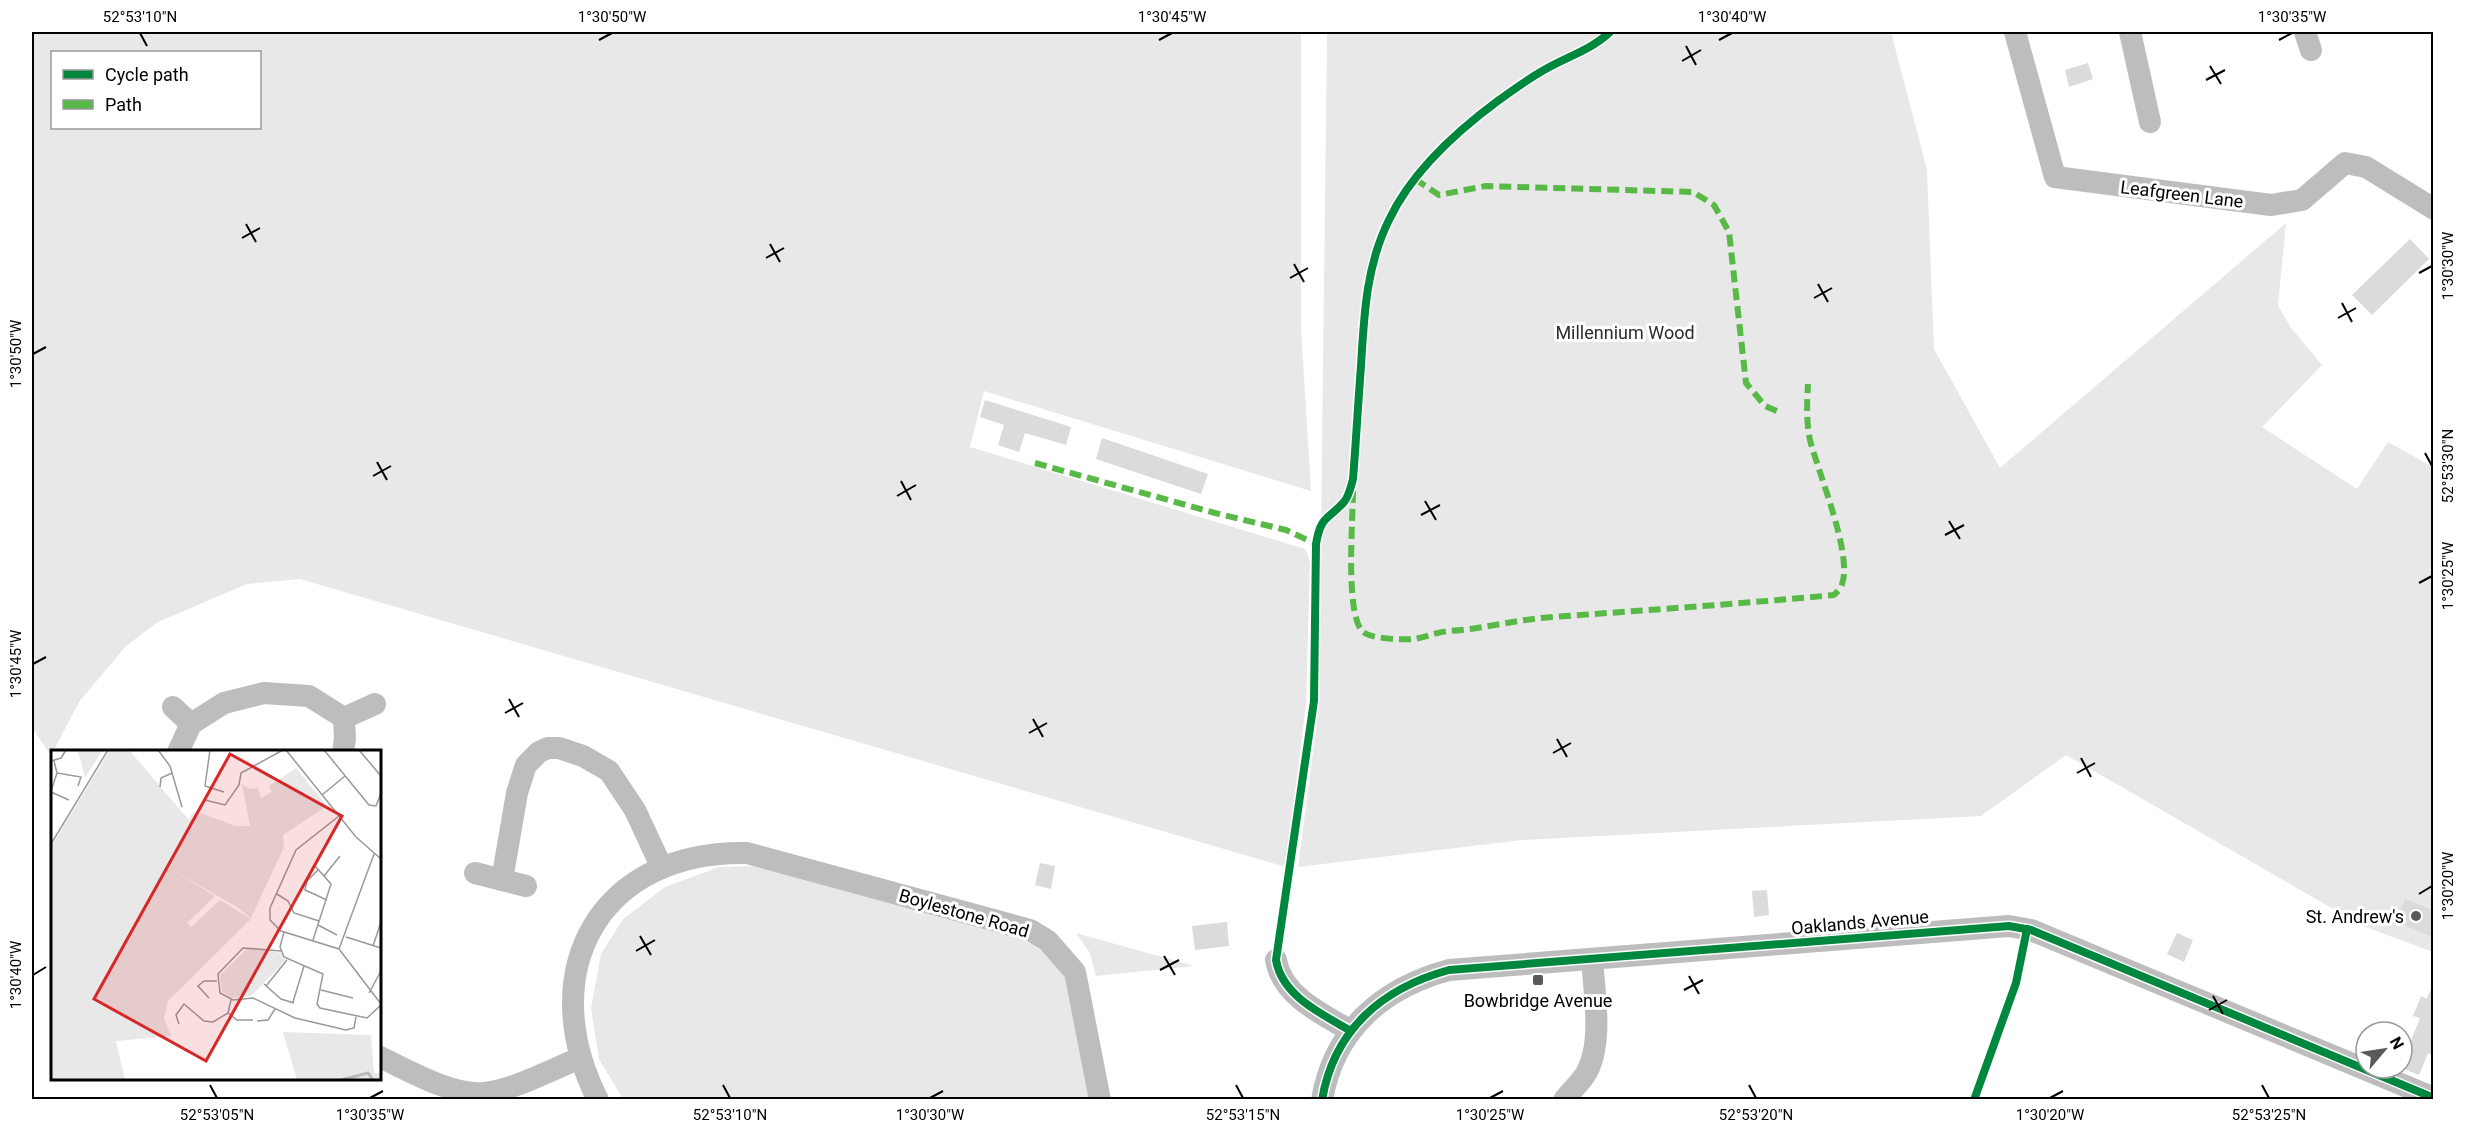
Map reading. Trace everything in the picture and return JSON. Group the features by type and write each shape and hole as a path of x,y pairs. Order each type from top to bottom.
{"street":[{"name":"Leafgreen Lane","path":"2015,32 2055,177 2271,205 2302,200 2345,164 2366,167 2433,209"},
{"path":"2130,32 2150,122"},
{"path":"179,750 191,724 225,703 264,693 309,696 344,718"},
{"path":"344,718 375,704"},
{"path":"173,707 191,724"},
{"path":"343,750 344,718"},
{"path":"502,880 517,793 526,765 539,752 559,747 583,756 609,771 635,810 662,868"},
{"name":"Boylestone Road","path":"598,1100 580,1058 574,1031 572,994 576,964 582,948 604,910 629,887 662,868 691,858 722,852 747,853 1030,930 1048,940 1075,972 1100,1100"},
{"path":"475,873 526,886"},
{"name":"Oaklands Avenue","path":"1322,1100 1333,1063 1351,1031 1362,1017 1397,989 1424,977 1449,970 2009,926 2031,930 2433,1098"},
{"path":"1564,1100 1586,1074 1593,1048 1597,1021 1592,959"},
{"path":"1276,960 1283,981 1288,988 1318,1011 1351,1031"},
{"path":"381,1057 466,1096 502,1090 580,1058"}],"green space":[{"path":"32,32 1301,32 1301,328 1311,491 984,391 970,447 1305,549 1310,561 1306,704 1286,867 300,579 247,584 158,622 126,646 79,702 55,748 49,753 32,727"},
{"name":"Millennium Wood","path":"1327,32 1891,32 1927,170 1934,349 2000,468 2286,223 2278,305 2291,328 2322,365 2262,427 2357,489 2388,442 2433,467 2433,952 2363,926 2066,755 1981,816 1522,840 1298,867 1319,706"},
{"path":"753,866 1012,933 1047,954 1066,976 1089,1099 623,1099 599,1059 591,1008 601,954 623,919 665,887 719,867"},
{"path":"1076,933 1194,966 1096,976 1090,953"}],"building":[{"path":"2088,63 2093,79 2069,87 2065,70"},
{"path":"2410,239 2429,259 2372,315 2352,295"},
{"path":"985,400 1071,427 1066,445 1025,433 1019,452 998,445 1004,425 980,417"},
{"path":"1102,438 1208,474 1201,494 1096,459"},
{"path":"1040,863 1055,866 1051,889 1035,885"},
{"path":"1767,890 1769,915 1754,917 1752,891"},
{"name":"St. Andrew's","path":"2405,899 2433,910 2433,937 2396,922"},
{"path":"1227,922 1229,946 1195,950 1192,926"},
{"path":"2177,933 2193,940 2184,962 2167,954"},
{"path":"2432,986 2433,1055 2428,1053 2419,1075 2414,1073 2414,1033 2420,1018 2413,1016 2421,996 2427,999"}],"marked path":[{"path":"1415,179 1439,195 1486,186 1693,192 1714,205 1729,232 1746,383 1765,406 1779,412"},
{"path":"1353,491 1351,564 1353,605 1362,631 1379,637 1414,639 1445,632 1540,618 1834,595 1842,584 1843,554 1810,440 1807,419 1808,384"},
{"path":"1035,463 1215,513 1286,530 1316,544 1316,548"}],"cycle path":[{"path":"1351,1031 1316,1011 1295,994 1286,984 1276,960 1314,701 1316,544 1320,528 1346,500 1353,479 1365,310 1375,255 1398,203 1436,154 1483,112 1521,85 1544,70 1587,49 1610,32"},
{"path":"1322,1100 1328,1075 1338,1052 1350,1032 1365,1015 1383,1000 1403,988 1449,970 2009,926 2031,930 2434,1098"},
{"path":"1974,1100 2016,983 2027,929"}],"place":[{"name":"St. Andrew's","path":"2416,916"},
{"name":"Bowbridge Avenue","path":"1538,980"}]}
